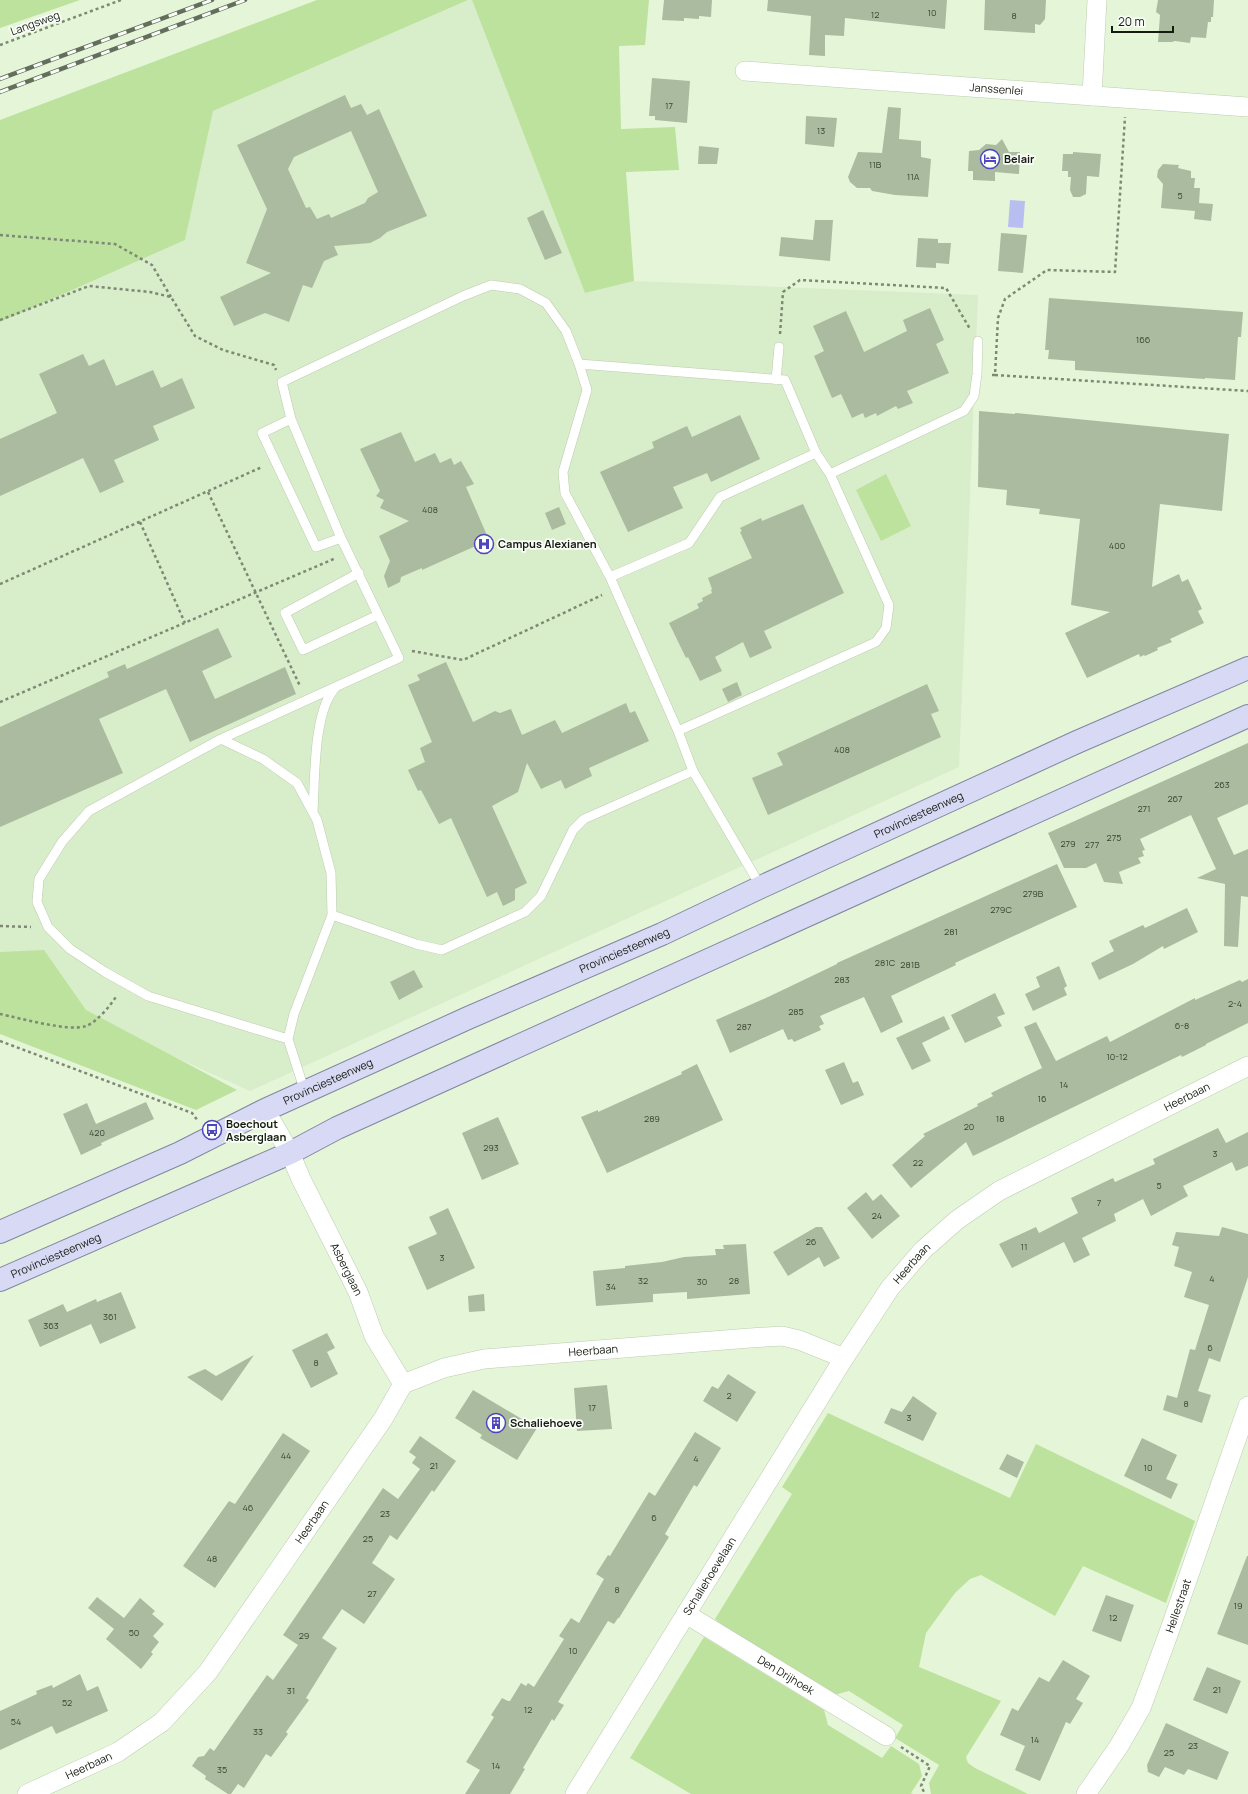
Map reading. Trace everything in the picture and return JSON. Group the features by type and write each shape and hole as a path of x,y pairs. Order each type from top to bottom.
{"main road":[{"name":"Provinciesteenweg","path":"0,1232 180,1153 265,1110 468,1018 662,934 1077,742 1248,668"},
{"name":"Provinciesteenweg","path":"0,1280 290,1153 337,1128 1248,716"}],"street":[{"path":"1092,96 1098,0"},
{"name":"Janssenlei","path":"745,71 1248,107"},
{"name":"Heerbaan","path":"27,1794 118,1752 162,1722 208,1672 383,1419 403,1384 444,1368 484,1359 782,1336 799,1340 844,1358 890,1288 924,1250 957,1220 999,1191 1248,1066"},
{"name":"Asberglaan","path":"265,1110 290,1153 358,1292 374,1336 403,1384"},
{"name":"Schaliehoevelaan","path":"575,1794 844,1358"},
{"name":"Hellestraat","path":"1086,1794 1119,1746 1141,1708 1248,1406"},
{"name":"Den Drijhoek","path":"686,1614 886,1736"}],"lane":[{"path":"288,1039 148,996 124,983 70,949 48,927 37,902 39,879 62,842 89,810 221,739 398,658 359,573 341,538 291,418 282,382 463,296 491,285 520,289 546,303 566,331 580,364 587,390 563,472 565,493 610,577 678,731 693,771 761,887"},
{"path":"830,474 964,411 974,396 978,374 978,341"},
{"path":"776,380 779,347"},
{"path":"580,364 785,380 816,452 830,474 889,605 886,628 876,642 678,731"},
{"path":"291,418 262,433 316,547 341,538"},
{"path":"610,577 689,544 720,496 816,452"},
{"path":"359,573 285,613 303,650 378,615"},
{"path":"313,811 318,740 326,705 337,686"},
{"path":"221,739 262,759 297,784 317,820 330,873 332,915 294,1014 288,1039 305,1092"},
{"path":"332,915 416,944 442,950 526,912 542,896 573,830 584,819 693,771"}],"path":[{"name":"Langsweg","path":"0,45 121,0"},
{"path":"995,375 998,318 1005,299 1047,270 1115,272 1127,99"},
{"path":"0,235 116,244 152,265 195,336 223,350 274,365 282,382"},
{"path":"779,347 783,292 800,280 946,288 978,341"},
{"path":"0,320 89,286 150,292 171,297"},
{"path":"978,374 1248,391"},
{"path":"0,584 276,461"},
{"path":"208,492 307,700"},
{"path":"140,522 185,623"},
{"path":"0,702 348,553"},
{"path":"394,648 463,660 615,588"},
{"path":"0,926 48,927"},
{"path":"0,1014 64,1027 87,1026 106,1011 124,983"},
{"path":"0,1041 192,1113 210,1138"},
{"path":"886,1736 930,1766 921,1786 925,1794"}],"shaded area":[{"name":"Campus Alexianen","path":"468,0 472,0 585,293 634,281 978,295 959,767 250,1091 0,978 0,322 185,240 213,111"}],"green space":[{"path":"0,0 80,0 0,28"},
{"path":"317,0 468,0 213,111 185,240 0,322 0,120"},
{"path":"472,0 649,0 645,45 619,46 621,129 675,127 679,170 626,172 634,281 585,293"},
{"path":"886,474 911,526 881,541 856,490"},
{"path":"44,950 86,1010 237,1090 196,1110 0,1034 0,952"},
{"path":"828,1413 1010,1498 1036,1444 1195,1521 1166,1603 1083,1566 1055,1616 981,1575 970,1579 955,1593 926,1633 919,1667 1001,1701 966,1757 968,1763 975,1768 1028,1794 931,1794 929,1783 939,1765 895,1738 903,1725 849,1691 834,1695 722,1625 715,1619 792,1494 782,1487"},
{"path":"704,1637 824,1710 828,1725 882,1758 891,1746 919,1764 922,1776 911,1793 913,1794 691,1794 630,1758"}],"water":[{"path":"1010,200 1025,201 1023,228 1008,227"}],"building":[{"path":"664,0 712,0 711,17 699,16 699,19 684,18 684,21 662,20"},
{"path":"768,0 947,0 945,29 845,18 844,36 825,35 825,56 809,55 811,16 767,11"},
{"path":"985,0 1046,0 1045,19 1040,25 1035,24 1035,33 984,30"},
{"path":"1158,0 1214,0 1213,17 1211,17 1211,22 1208,22 1206,38 1191,37 1190,43 1175,41 1158,42 1160,15 1156,12"},
{"path":"652,78 690,81 687,123 655,120 655,116 649,116"},
{"path":"345,95 351,108 361,104 367,115 379,109 427,216 387,232 380,238 370,243 334,246 338,255 324,261 312,288 303,285 289,322 265,313 234,326 220,297 271,273 246,263 267,209 237,145","holes":["351,131 378,192 368,198 365,203 331,218 329,214 317,219 310,207 306,208 288,169 294,157"]},
{"path":"888,107 901,108 899,139 921,141 921,157 931,159 928,197 895,195 872,191 870,188 857,188 850,182 848,177 858,152 882,153"},
{"path":"806,116 837,118 834,147 805,144"},
{"path":"1002,139 1009,152 1020,152 1019,174 995,172 995,181 973,180 973,171 968,171 969,151 979,150 986,144 996,145"},
{"path":"699,146 719,148 717,164 698,164"},
{"path":"1073,152 1101,154 1099,177 1087,176 1086,194 1080,197 1073,197 1070,190 1071,177 1068,177 1068,171 1062,171 1063,154 1073,154"},
{"path":"1163,164 1179,165 1178,168 1191,171 1191,178 1195,178 1194,188 1200,188 1199,203 1213,204 1211,221 1194,219 1195,211 1161,208 1163,184 1157,177 1158,170"},
{"path":"543,210 562,253 545,260 527,218"},
{"path":"815,220 833,220 830,261 779,256 781,237 813,240"},
{"path":"1001,233 1027,235 1023,273 998,271"},
{"path":"918,238 938,239 938,243 951,243 949,264 936,263 936,268 916,267"},
{"path":"1049,298 1243,312 1241,337 1238,337 1235,380 1075,370 1075,361 1048,359 1049,350 1045,350"},
{"path":"930,308 944,340 936,344 949,373 907,391 913,403 898,409 896,406 877,416 876,413 865,418 863,413 852,418 841,394 832,398 814,356 824,351 813,326 846,311 864,352 907,331 903,320"},
{"path":"83,354 89,366 104,359 116,386 153,370 161,388 182,378 195,408 153,426 159,440 114,460 124,482 100,493 83,458 0,496 0,439 57,413 39,374"},
{"path":"979,411 1015,413 1229,434 1222,511 1160,504 1152,587 1179,574 1182,582 1188,579 1202,609 1198,611 1204,623 1170,639 1172,642 1157,648 1158,650 1145,656 1140,657 1139,654 1087,678 1065,633 1110,612 1071,605 1080,519 1039,514 1040,509 1006,505 1007,490 978,487"},
{"path":"740,415 760,459 711,482 707,473 673,487 683,508 628,532 600,472 654,448 652,442 687,426 692,437"},
{"path":"401,432 415,462 435,453 440,463 451,458 454,465 461,461 474,484 466,487 489,540 422,570 422,568 401,577 400,582 388,588 384,576 390,561 379,536 409,521 380,508 384,500 376,496 380,491 360,449"},
{"path":"803,504 844,593 764,631 772,648 750,658 743,642 715,657 722,671 700,681 688,657 686,658 669,623 699,608 697,604 703,601 702,598 712,593 708,578 752,558 740,532 742,531 740,528 761,518 762,521"},
{"path":"559,507 566,524 552,530 545,513"},
{"path":"218,628 232,657 202,671 215,699 285,667 296,694 190,742 166,689 99,719 123,773 0,827 0,727 109,677 107,672 125,664 127,669"},
{"path":"446,662 473,722 495,711 500,713 511,709 522,735 555,720 562,733 626,703 630,713 635,711 649,741 589,768 592,776 565,789 561,780 541,789 527,763 518,792 492,806 527,883 515,889 515,900 503,906 497,892 487,897 451,818 439,824 421,790 418,791 408,770 425,762 420,748 432,742 408,685 420,680 417,675"},
{"path":"737,682 742,695 728,702 722,689"},
{"path":"927,684 939,711 931,714 941,737 768,815 752,778 783,765 777,753"},
{"path":"1248,743 1248,804 1217,818 1234,855 1248,849 1248,897 1241,896 1238,947 1224,946 1225,884 1197,878 1216,869 1191,815 1140,839 1145,850 1142,851 1144,856 1138,858 1141,863 1119,872 1123,884 1104,882 1096,863 1086,868 1064,868 1048,833"},
{"path":"1057,864 1077,907 955,963 956,965 891,996 903,1022 881,1033 864,997 820,1016 824,1024 819,1026 821,1030 794,1042 792,1039 788,1040 783,1029 730,1053 716,1020 768,997 837,963"},
{"path":"1187,908 1198,932 1164,949 1163,946 1133,964 1099,980 1091,963 1114,951 1109,941 1143,925 1145,928"},
{"path":"1059,966 1067,986 1064,988 1067,995 1033,1011 1025,994 1040,987 1036,977"},
{"path":"414,970 423,987 399,1000 390,982"},
{"path":"1248,979 1248,1023 1206,1045 1182,1057 1181,1055 973,1156 966,1142 911,1188 892,1165 925,1136 923,1134 978,1106 977,1104 993,1096 991,1093 1042,1068 1024,1027 1036,1022 1056,1061 1107,1036 1110,1042 1195,998 1195,1000 1240,980 1242,982"},
{"path":"995,993 1005,1014 997,1017 1002,1026 965,1043 951,1015"},
{"path":"944,1016 950,1029 922,1043 931,1061 912,1070 896,1038"},
{"path":"844,1062 853,1083 858,1081 864,1095 841,1105 825,1070"},
{"path":"697,1064 723,1120 607,1173 581,1117 598,1110 598,1112 682,1074 681,1072"},
{"path":"146,1102 154,1119 101,1143 102,1145 81,1155 63,1114 87,1103 96,1124"},
{"path":"498,1117 519,1164 482,1180 462,1133"},
{"path":"1218,1128 1226,1143 1248,1132 1248,1166 1236,1171 1232,1162 1183,1186 1188,1196 1151,1216 1143,1199 1114,1214 1116,1221 1082,1238 1090,1255 1074,1263 1064,1242 1012,1268 999,1244 1036,1227 1039,1233 1078,1213 1071,1198 1113,1178 1115,1182 1155,1164 1153,1159"},
{"path":"866,1192 873,1201 881,1194 900,1216 872,1239 847,1208"},
{"path":"448,1208 475,1268 427,1290 408,1247 437,1234 429,1217"},
{"path":"816,1227 822,1227 840,1258 824,1267 819,1257 788,1276 773,1252"},
{"path":"1222,1227 1248,1234 1248,1277 1220,1362 1209,1358 1198,1391 1211,1395 1202,1423 1163,1410 1167,1395 1177,1398 1190,1349 1195,1350 1209,1305 1184,1297 1192,1272 1174,1266 1179,1247 1172,1245 1176,1232 1219,1236"},
{"path":"746,1244 750,1294 687,1299 687,1292 653,1294 653,1302 596,1306 593,1271 625,1268 625,1266 662,1262 684,1257 716,1255 715,1249 724,1249 723,1245"},
{"path":"121,1292 136,1328 100,1344 91,1324 40,1347 28,1320 63,1304 67,1312 96,1299 97,1302"},
{"path":"484,1294 485,1311 469,1312 468,1296"},
{"path":"327,1333 335,1348 327,1352 338,1374 311,1388 292,1350"},
{"path":"254,1355 222,1401 187,1377 205,1369 216,1376"},
{"path":"728,1374 756,1392 737,1422 703,1401 712,1386 718,1389"},
{"path":"607,1385 612,1429 577,1431 574,1388"},
{"name":"Schaliehoeve","path":"473,1390 537,1428 517,1460 480,1438 482,1435 455,1418"},
{"path":"913,1396 937,1413 923,1441 884,1423 891,1408 902,1412"},
{"path":"695,1432 721,1448 697,1487 694,1485 665,1534 669,1537 619,1618 614,1624 608,1621 558,1702 564,1705 554,1721 552,1719 523,1768 525,1769 510,1794 465,1794 480,1770 466,1762 494,1717 491,1715 502,1698 510,1701 521,1683 526,1686 528,1683 534,1687 564,1639 559,1636 571,1618 579,1623 604,1579 596,1574 608,1555 610,1556 649,1492 655,1496"},
{"path":"283,1433 310,1451 215,1588 183,1566 229,1501 235,1504"},
{"path":"420,1436 456,1461 434,1492 432,1490 397,1540 390,1535 372,1563 395,1579 364,1624 342,1609 322,1638 337,1648 306,1698 309,1700 286,1732 288,1734 271,1757 266,1754 244,1788 238,1784 231,1794 228,1794 205,1779 206,1776 192,1766 198,1757 204,1756 210,1748 214,1751 267,1675 273,1680 298,1645 283,1635 383,1488 398,1499 420,1469 412,1463 416,1457 409,1452"},
{"path":"1142,1438 1177,1455 1166,1479 1178,1484 1171,1499 1124,1476"},
{"path":"1007,1454 1024,1462 1017,1478 999,1469"},
{"path":"1248,1556 1248,1645 1217,1634"},
{"path":"1106,1595 1134,1605 1121,1642 1092,1631"},
{"path":"97,1597 124,1618 140,1598 155,1611 152,1614 164,1624 153,1636 159,1642 151,1652 153,1654 141,1669 106,1639 114,1629 88,1608"},
{"path":"1063,1660 1090,1676 1076,1699 1083,1703 1070,1724 1066,1722 1040,1781 1015,1770 1025,1746 1000,1735 1012,1708 1018,1711 1039,1677 1049,1682"},
{"path":"1207,1667 1241,1681 1227,1714 1193,1700"},
{"path":"80,1674 87,1691 98,1686 108,1711 56,1734 52,1726 0,1750 0,1711 37,1694 36,1691 52,1685 53,1688"},
{"path":"1166,1723 1229,1752 1217,1780 1188,1769 1184,1775 1165,1767 1159,1777 1148,1772 1147,1765"}],"railway":[{"path":"0,79 212,0"},
{"path":"0,92 245,0"}],"place":[{"name":"Belair","path":"990,159"},
{"name":"Campus Alexianen","path":"484,544"},
{"name":"Boechout Asberglaan","path":"212,1130"},
{"name":"Schaliehoeve","path":"496,1423"}]}
